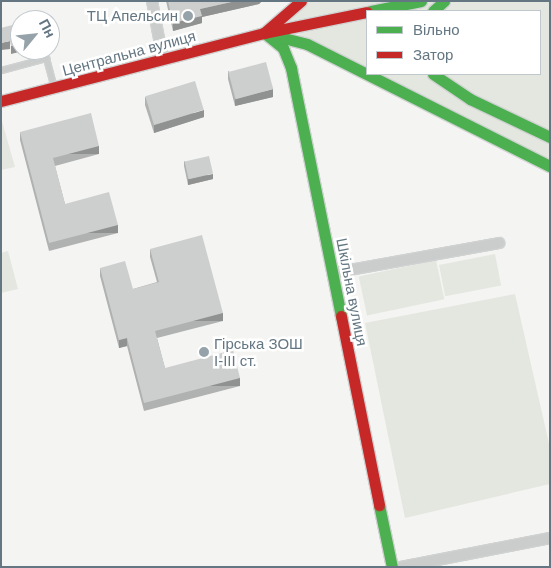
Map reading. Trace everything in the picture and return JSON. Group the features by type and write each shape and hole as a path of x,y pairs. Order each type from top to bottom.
{"main road":[{"path":"264,32 301,1"},
{"path":"376,10 421,1"},
{"path":"434,10 444,1"},
{"name":"Центральна вулиця","path":"1,101 264,32 366,12"},
{"path":"264,32 307,44 366,74"},
{"name":"Шкільна вулиця","path":"264,32 283,48 291,68 392,567"},
{"path":"369,75 550,166"},
{"path":"434,75 470,100 550,137"}],"street":[{"path":"152,1 162,60"},
{"path":"333,273 499,243"},
{"path":"401,567 550,538"}],"lane":[{"path":"1,70 46,58 54,87"}],"shaded area":[{"path":"301,1 550,1 550,166 369,75 541,75 541,10 366,10 366,74 307,44 285,16"},
{"path":"1,118 15,167 1,170"},
{"path":"8,251 18,289 1,293 1,253"},
{"path":"495,254 501,285 445,296 439,265"},
{"path":"436,260 444,299 367,316 359,276"},
{"path":"515,294 550,448 550,484 405,518 365,323"}],"building":[{"path":"168,1 236,1 200,9 202,16 173,23"},
{"path":"10,26 10,41 1,43 1,28"},
{"path":"266,62 273,89 236,99 228,72"},
{"path":"195,81 204,110 154,125 145,96"},
{"path":"91,113 99,146 53,158 65,204 109,192 118,225 49,243 20,132"},
{"path":"209,156 213,174 189,179 185,162"},
{"path":"202,235 223,313 155,331 165,368 233,350 240,378 144,403 127,338 119,340 100,268 125,261 133,289 159,282 150,249"}],"traffic: fast":[{"path":"376,10 421,1"},
{"path":"434,10 444,1"},
{"path":"264,33 307,44 366,74"},
{"path":"267,35 283,48 291,68 341,316"},
{"path":"369,75 550,166"},
{"path":"434,75 470,99 550,137"},
{"path":"379,505 392,567"}],"traffic: jam":[{"path":"264,33 301,1"},
{"path":"1,101 264,33 366,12"},
{"path":"341,316 379,505"}],"place":[{"name":"ТЦ Апельсин","path":"188,16"},
{"name":"Гірська ЗОШ І-ІІІ ст.","path":"204,352"}]}
